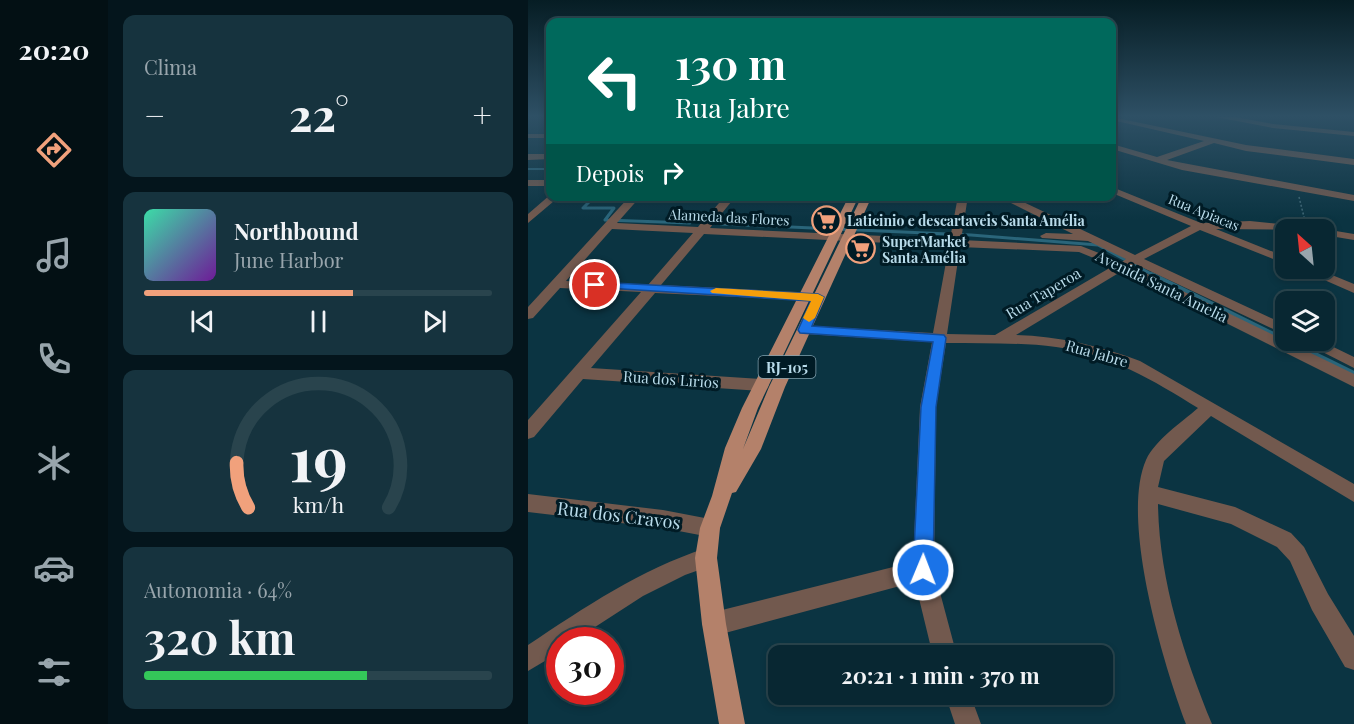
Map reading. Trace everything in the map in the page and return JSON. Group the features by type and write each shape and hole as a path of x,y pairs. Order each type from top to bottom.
{"main road":[{"name":"RJ-105","path":"843,232 852,201"},
{"name":"RJ-105","path":"732,724 714,624 706,558 710,528 722,496 734,448 761,385 811,297 843,232 864,201"},
{"name":"RJ-105","path":"722,496 752,449 804,330 811,297"}],"street":[{"path":"1125,151 1214,173 1354,198"},
{"path":"1158,160 1185,151"},
{"path":"1266,151 1354,162"},
{"path":"528,158 546,157"},
{"path":"528,183 546,183"},
{"name":"Rua Apiacas","path":"1116,192 1275,257"},
{"path":"530,217 549,201"},
{"path":"528,315 632,201"},
{"path":"528,432 727,201"},
{"path":"942,645 923,570 928,407 962,201"},
{"name":"Avenida Santa Amelia","path":"1012,201 1275,326"},
{"name":"Alameda das Flores","path":"613,222 843,232"},
{"path":"1199,226 1250,224 1275,227"},
{"name":"Rua Taperoa","path":"1000,338 1135,258 1199,226"},
{"name":"Avenida Santa Amelia","path":"843,232 956,237 1089,238"},
{"path":"1335,233 1354,237"},
{"name":"Avenida Santa Amelia","path":"956,237 1081,249 1122,266 1354,381"},
{"path":"1330,279 1354,289"},
{"path":"557,284 654,287 811,297"},
{"name":"Rua Jabre","path":"804,330 1058,342 1107,354 1135,365 1354,494"},
{"path":"1329,351 1354,363"},
{"name":"Rua dos Lirios","path":"580,373 761,385"},
{"path":"1199,724 1168,634 1154,559 1148,493 1155,459 1210,408"},
{"path":"1148,493 1235,516 1284,540 1298,554 1320,602 1354,658"},
{"name":"Rua dos Cravos","path":"528,503 663,519 710,528"},
{"path":"528,659 639,586 677,567 706,558"},
{"path":"714,624 923,570"},
{"path":"961,705 968,724"}],"path":[{"path":"1296,186 1304,219"}],"waterway":[{"path":"528,169 546,169"},
{"path":"590,201 583,208 614,208 605,220 690,223"},
{"path":"721,224 971,235 1098,245 1155,276"},
{"path":"1152,274 1275,335"},
{"path":"1309,351 1354,373"}],"slow traffic":[{"path":"716,291 818,297 809,318"}],"place":[{"name":"Laticinio e descartaveis Santa Amélia","path":"826,220"},
{"name":"SuperMarket Santa Amélia","path":"861,249"}],"route":[{"path":"595,285 818,297 804,330 940,338 928,407 923,570"}]}
